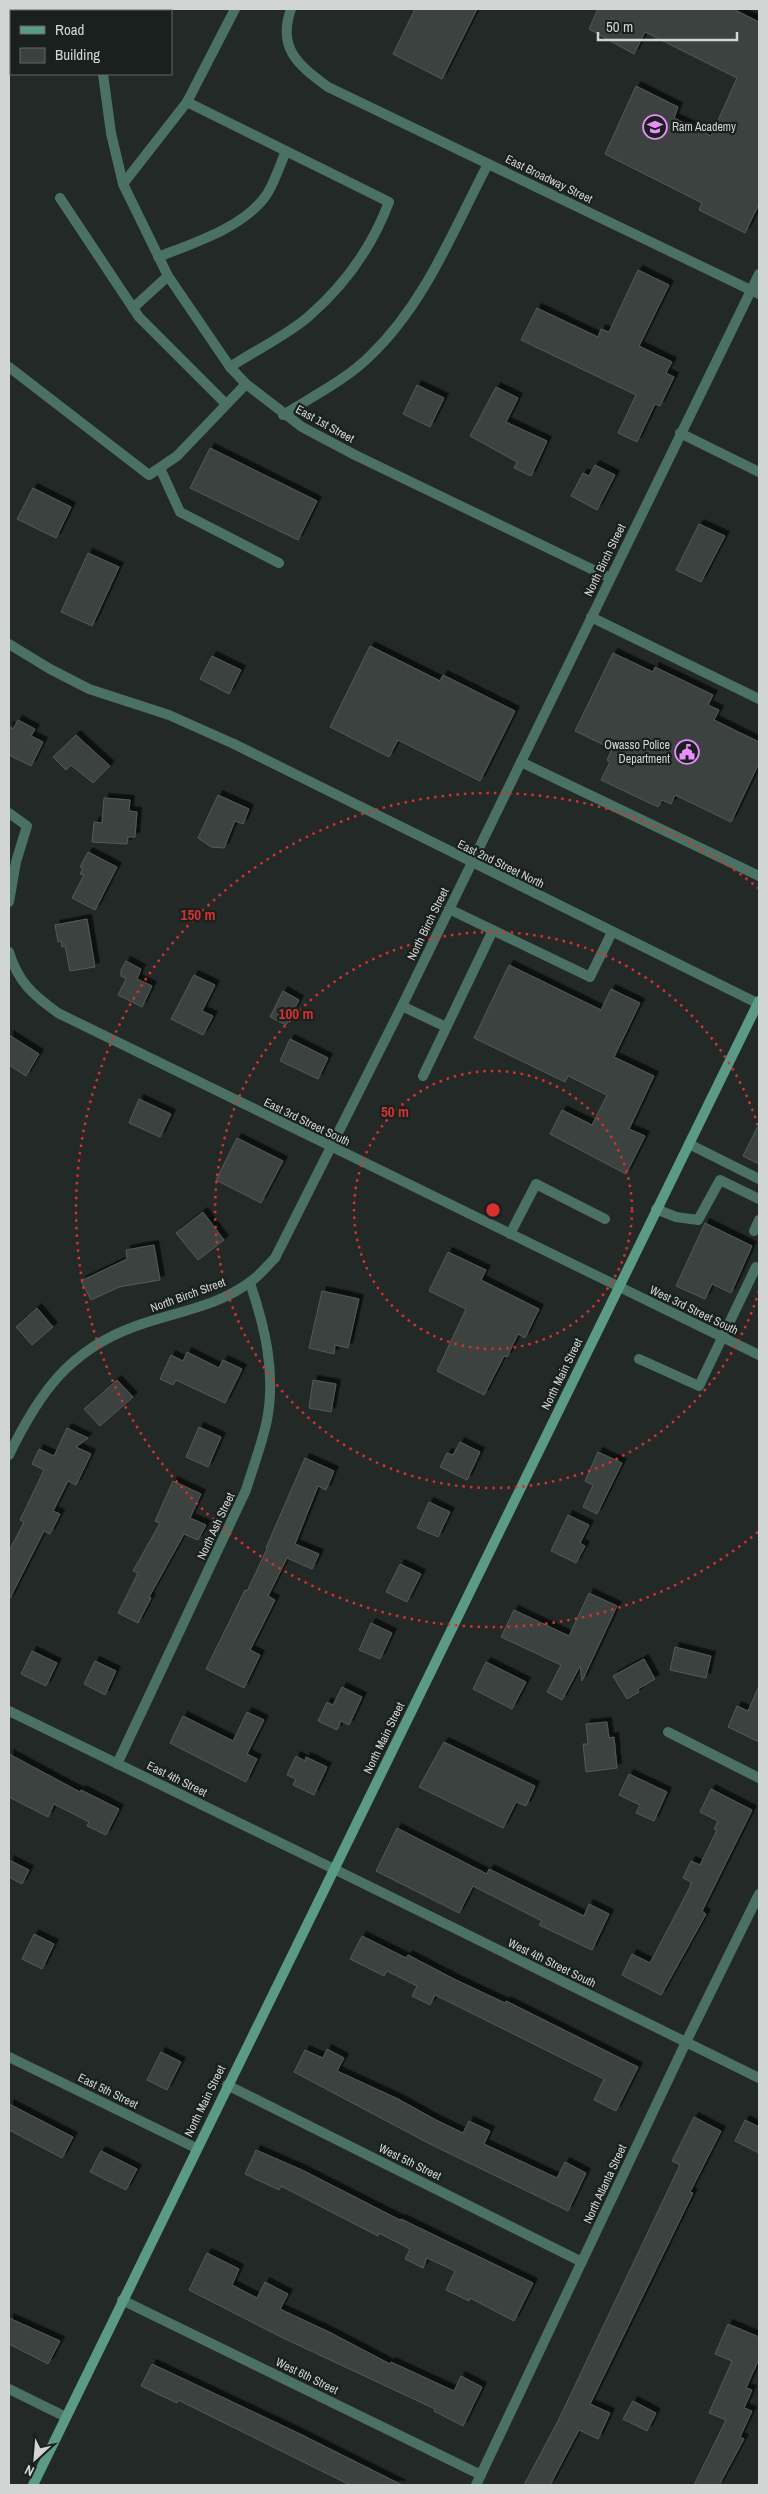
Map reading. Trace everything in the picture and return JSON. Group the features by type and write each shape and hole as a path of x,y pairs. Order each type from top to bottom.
{"main road":[{"name":"North Main Street","path":"33,2485 196,2148 656,1209 759,1003"}],"street":[{"path":"123,184 186,102 234,9"},
{"name":"East Broadway Street","path":"291,9 285,30 287,46 308,72 328,87 755,292"},
{"name":"East 1st Street","path":"103,75 110,133 123,184 168,276 230,366 246,384 283,415 355,455 610,578"},
{"path":"186,102 389,202 380,226 348,277 307,318 230,366"},
{"path":"158,257 214,235 244,216 266,194 286,151"},
{"path":"283,415 339,381 370,356 399,326 423,292 488,164"},
{"path":"60,198 140,318 226,404"},
{"name":"North Birch Street","path":"9,1455 31,1411 50,1385 66,1367 84,1353 109,1337 137,1325 214,1301 250,1283 275,1258 402,1006 680,433 755,292 759,274"},
{"path":"133,308 168,276"},
{"path":"9,366 149,475 177,456 246,384"},
{"path":"680,433 759,472"},
{"path":"160,468 180,512 279,562"},
{"path":"591,617 759,699"},
{"name":"East 2nd Street North","path":"9,644 50,669 89,689 169,715 234,744 759,1003"},
{"path":"521,762 759,876"},
{"path":"9,813 27,826 16,862 9,902"},
{"path":"449,909 590,977 612,932"},
{"path":"423,1076 493,930"},
{"name":"East 3rd Street South","path":"9,952 12,973 40,1000 58,1013 618,1287"},
{"path":"402,1006 446,1027"},
{"path":"689,1144 759,1179"},
{"path":"656,1209 676,1218 698,1220 720,1180 759,1199"},
{"path":"510,1234 536,1184 605,1219"},
{"path":"754,1230 759,1220"},
{"path":"639,1359 699,1386 756,1267"},
{"name":"North Ash Street","path":"117,1764 242,1499 258,1453 267,1419 271,1385 268,1350 250,1283"},
{"name":"West 3rd Street South","path":"618,1287 759,1355"},
{"name":"East 4th Street","path":"9,1711 334,1869"},
{"path":"668,1732 759,1778"},
{"name":"West 4th Street South","path":"334,1869 759,2078"},
{"name":"North Atlanta Street","path":"476,2485 686,2042 759,1894"},
{"name":"East 5th Street","path":"9,2057 196,2148"},
{"name":"West 5th Street","path":"227,2085 582,2262"},
{"name":"West 6th Street","path":"122,2300 481,2475"},
{"path":"9,2389 66,2417"}],"building":[{"path":"415,9 477,9 442,79 393,54"},
{"name":"Ram Academy","path":"598,9 733,9 759,22 759,204 745,233 699,210 702,203 605,154 636,86 678,107 674,118 711,136 737,78 645,32 634,54 589,29"},
{"path":"638,270 669,285 639,346 672,362 666,373 674,377 660,406 655,404 637,442 618,433 636,395 521,340 537,308 598,337 601,329 609,332"},
{"path":"417,385 444,398 430,427 403,414"},
{"path":"496,387 518,398 506,422 547,441 531,476 514,468 517,462 470,436"},
{"path":"210,448 317,501 298,540 190,488"},
{"path":"595,465 615,475 597,510 571,496 583,473 589,476"},
{"path":"33,488 71,507 56,538 17,519"},
{"path":"699,524 725,536 701,582 676,570"},
{"path":"88,553 119,567 92,626 61,612"},
{"path":"370,646 440,681 443,675 515,711 480,781 398,740 389,757 330,727"},
{"name":"Owasso Police Department","path":"613,653 653,672 655,667 713,695 708,705 719,710 714,720 759,742 759,763 731,822 675,795 671,804 662,800 658,807 601,780 610,762 607,760 612,749 575,731"},
{"path":"212,656 241,670 229,694 200,679"},
{"path":"18,720 35,729 31,736 43,742 31,766 9,755 9,726 13,729"},
{"path":"76,735 110,766 93,783 71,765 66,770 53,757"},
{"path":"218,795 249,809 243,824 235,821 224,848 211,847 198,838"},
{"path":"104,798 130,800 129,811 137,812 135,837 128,837 127,844 92,842 94,822 102,823"},
{"path":"88,852 117,867 95,910 72,898 84,875 80,874 83,868 80,867"},
{"path":"87,919 95,967 70,971 65,946 62,947 61,941 58,942 55,925"},
{"path":"126,961 141,969 137,979 152,986 142,1007 118,995 126,979 121,976 121,970"},
{"path":"509,965 601,1010 611,989 640,1003 614,1057 654,1076 629,1129 645,1136 626,1174 550,1134 562,1110 592,1125 607,1095 568,1076 565,1082 474,1038"},
{"path":"194,975 215,985 202,1011 213,1016 203,1035 171,1019"},
{"path":"283,991 299,1000 286,1025 270,1017"},
{"path":"9,1035 39,1054 26,1076 9,1065"},
{"path":"290,1039 328,1058 318,1079 280,1061"},
{"path":"139,1099 171,1114 160,1137 129,1123"},
{"path":"759,1124 759,1164 743,1156"},
{"path":"237,1138 283,1161 261,1203 216,1180"},
{"path":"203,1212 224,1240 198,1260 176,1233"},
{"path":"705,1223 752,1246 731,1293 712,1284 705,1299 676,1286"},
{"path":"154,1245 160,1280 119,1287 91,1300 81,1281 127,1259 126,1250"},
{"path":"448,1252 486,1270 481,1280 539,1309 525,1338 518,1334 507,1357 504,1356 484,1395 437,1371 466,1309 429,1291"},
{"path":"322,1291 359,1299 348,1348 335,1345 334,1354 309,1348"},
{"path":"37,1308 53,1327 32,1345 16,1327"},
{"path":"187,1352 219,1368 223,1360 242,1369 225,1403 176,1380 173,1385 160,1379 171,1355 183,1361"},
{"path":"117,1380 133,1397 100,1426 84,1409"},
{"path":"313,1380 336,1384 331,1412 309,1408"},
{"path":"199,1427 221,1437 208,1467 186,1457"},
{"path":"67,1428 88,1438 76,1447 91,1454 76,1485 68,1481 53,1511 60,1514 50,1534 44,1531 9,1600 9,1551 24,1522 20,1520 44,1470 32,1464 39,1449 54,1456"},
{"path":"460,1442 480,1452 467,1480 440,1467 447,1453 453,1455"},
{"path":"598,1452 622,1463 597,1514 583,1507 593,1485 585,1481"},
{"path":"305,1458 334,1471 326,1490 318,1486 295,1544 319,1554 312,1569 287,1558 268,1596 275,1600 250,1650 260,1655 244,1688 206,1669 267,1549"},
{"path":"173,1481 201,1494 190,1518 206,1525 198,1540 184,1534 149,1597 151,1598 138,1623 118,1613 138,1573 133,1571 160,1523 155,1521"},
{"path":"429,1502 450,1512 438,1537 417,1528"},
{"path":"568,1515 589,1525 580,1543 585,1546 576,1563 551,1551"},
{"path":"400,1564 421,1574 407,1602 386,1592"},
{"path":"589,1593 617,1606 582,1681 580,1666 562,1700 547,1692 561,1665 501,1637 514,1610 569,1636"},
{"path":"371,1623 392,1633 380,1659 359,1650"},
{"path":"675,1647 711,1656 706,1678 670,1670"},
{"path":"32,1651 57,1663 46,1686 21,1674"},
{"path":"644,1659 655,1679 638,1689 639,1692 627,1699 613,1676"},
{"path":"95,1661 116,1671 105,1695 84,1684"},
{"path":"486,1662 526,1682 512,1709 473,1689"},
{"path":"759,1686 759,1742 728,1727 737,1706 748,1711"},
{"path":"342,1687 362,1697 349,1725 341,1721 337,1730 318,1721 327,1702 333,1705"},
{"path":"247,1712 264,1720 247,1754 257,1759 246,1782 170,1743 183,1716 233,1741"},
{"path":"607,1722 609,1738 614,1737 617,1768 586,1772 583,1744 588,1744 586,1724"},
{"path":"444,1742 535,1786 526,1806 516,1802 503,1828 419,1787"},
{"path":"9,1754 80,1792 81,1790 119,1809 106,1835 87,1826 89,1822 54,1804 48,1817 9,1797"},
{"path":"296,1756 305,1761 306,1757 327,1767 314,1795 293,1785 296,1779 287,1775"},
{"path":"629,1774 667,1792 654,1821 636,1813 640,1805 619,1795"},
{"path":"711,1789 752,1810 702,1911 706,1914 661,1995 622,1975 632,1954 650,1963 690,1887 691,1882 683,1878 691,1861 700,1865 717,1830 714,1829 718,1821 700,1812"},
{"path":"397,1828 487,1874 489,1869 584,1916 589,1904 609,1914 592,1950 539,1925 542,1921 473,1886 459,1913 376,1871"},
{"path":"9,1860 29,1870 22,1884 9,1877"},
{"path":"34,1934 54,1944 42,1969 22,1959"},
{"path":"362,1936 406,1958 408,1955 505,2003 506,2001 638,2067 616,2111 594,2100 604,2079 435,1995 430,2005 412,1996 417,1986 387,1971 384,1976 350,1959"},
{"path":"327,2049 344,2058 337,2071 398,2099 463,2133 469,2121 490,2131 484,2144 557,2178 565,2162 586,2173 568,2211 430,2144 294,2072 305,2050 323,2058"},
{"path":"161,2052 181,2062 167,2090 147,2080"},
{"path":"9,2104 73,2137 62,2158 9,2130"},
{"path":"694,2117 721,2131 690,2192 693,2193 590,2404 610,2413 598,2439 579,2430 550,2485 524,2485 558,2421 680,2165 672,2161"},
{"path":"745,2120 759,2127 759,2153 735,2141"},
{"path":"256,2150 302,2170 400,2220 533,2283 514,2321 470,2298 469,2301 446,2290 455,2271 427,2258 423,2268 405,2259 410,2249 379,2233 378,2236 281,2186 279,2190 245,2174"},
{"path":"101,2151 137,2169 126,2190 90,2172"},
{"path":"207,2253 239,2269 232,2285 257,2298 265,2282 288,2294 280,2309 390,2364 391,2362 454,2391 461,2376 482,2387 463,2426 434,2411 435,2409 281,2337 189,2290"},
{"path":"9,2318 60,2341 48,2364 9,2344"},
{"path":"728,2324 759,2337 759,2359 746,2388 752,2390 744,2408 752,2411 740,2437 744,2439 719,2485 694,2485 726,2420 709,2413 732,2361 715,2354"},
{"path":"152,2364 402,2485 350,2485 178,2400 177,2403 141,2386"},
{"path":"633,2401 656,2413 647,2431 623,2419"}],"place":[{"name":"Ram Academy","path":"655,127"},
{"name":"Owasso Police Department","path":"687,752"}]}
